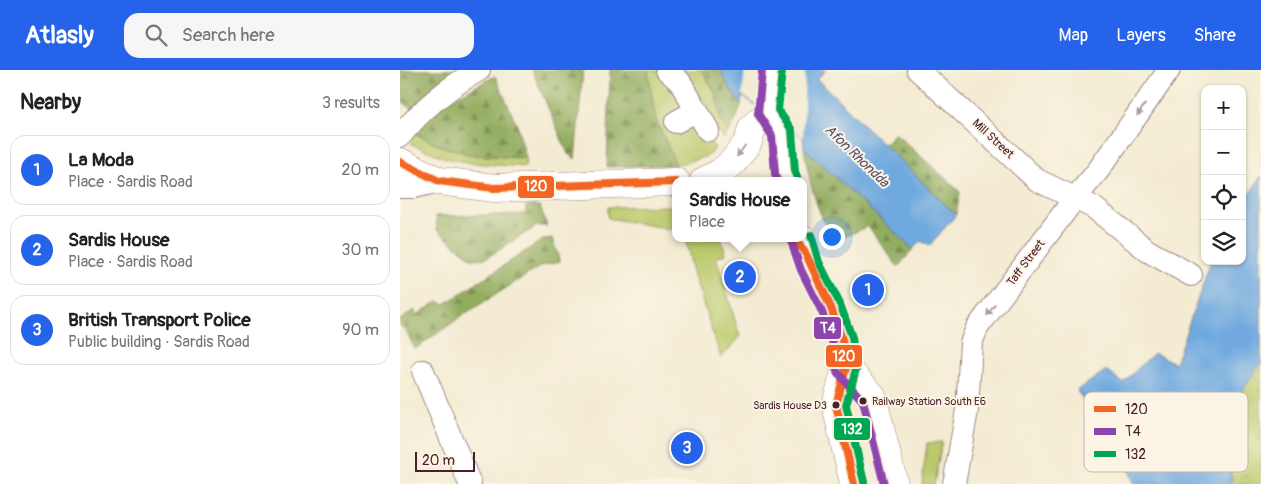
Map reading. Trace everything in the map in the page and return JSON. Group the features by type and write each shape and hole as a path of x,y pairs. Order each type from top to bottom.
{"main road":[{"path":"772,70 768,113 782,134 786,177"},
{"path":"712,177 733,162 748,142 752,128 768,113"},
{"path":"400,162 439,180 494,188 672,182"},
{"path":"799,242 831,308 842,339 846,368 836,405 854,484"},
{"path":"846,368 872,396 894,484"}],"street":[{"path":"400,136 414,118 443,93 479,70"},
{"path":"666,70 680,82 708,130"},
{"name":"Mill Street","path":"918,70 1037,180 1092,207 1148,251 1191,275"},
{"name":"Taff Street","path":"954,484 968,410 971,342 977,328 1075,198 1097,172 1169,70"},
{"path":"676,122 697,110"},
{"path":"400,187 414,187 439,180"},
{"path":"423,371 470,484"}],"green space":[{"path":"400,70 457,70 437,84 411,109 402,101 400,103"},
{"path":"532,70 583,70 575,159 568,154"},
{"path":"610,70 648,70 655,117 676,165 607,167"},
{"path":"648,70 660,73 670,83 677,95 679,107 676,113 663,119 669,131 690,128 700,133 715,148 708,156 676,165 655,117"},
{"path":"680,70 702,70 704,73 716,95 721,120 728,133 724,138 712,125 709,109 701,95"},
{"path":"702,70 721,70 726,82 741,105 736,120 728,133 721,120 716,94"},
{"path":"495,76 517,125 526,158 472,155 438,145 413,132 448,101"},
{"path":"413,132 438,145 472,155 526,158 525,167 471,163 445,158 411,144"},
{"path":"895,133 960,192 956,215 883,145"},
{"path":"804,148 913,249 898,267 868,226 845,237 842,231 831,236 813,193"},
{"path":"526,206 540,206 547,226 537,226 486,258 472,259 437,230 436,216 525,214"},
{"path":"672,206 672,229 608,218 608,207"},
{"path":"552,238 560,262 541,266 462,316 415,349 407,333 400,325 400,320 414,310 417,315 438,301 445,304 544,239"},
{"path":"686,242 722,242 726,254 716,257 740,337 721,358 694,276"},
{"path":"1261,363 1261,484 1232,484 1231,472 1248,472 1248,392 1240,392"},
{"path":"942,442 934,484 922,484 927,443"}],"water":[{"name":"Afon Rhondda","path":"721,70 826,70 817,79 956,215 929,246 921,241 913,249 804,148 803,137 742,96 741,105 726,82"},
{"path":"1261,176 1261,363 1241,392 1084,392 1084,400 1077,391 1106,370 1123,383 1154,353 1175,363 1210,265 1246,265 1246,200"},
{"path":"1129,472 1231,472 1232,484 1133,484"}],"pier":[{"path":"745,70 805,70 803,137 742,95"}],"transit line":[{"name":"T4","path":"762,70 758,114 772,136 776,177"},
{"name":"132","path":"782,71 778,110 792,130 797,177"},
{"name":"120","path":"400,162 439,181 494,188 672,182"},
{"name":"132","path":"811,235 819,262 840,304 852,337 856,369 846,405 864,482"},
{"name":"T4","path":"791,242 801,270 822,312 832,341 837,372 863,401 884,484"},
{"name":"120","path":"796,242 804,250 831,308 842,339 846,368 836,405 854,484"}],"place":[{"name":"Sardis House","path":"740,277"},
{"name":"La Moda","path":"868,290"},
{"name":"Railway Station South E6","path":"863,401"},
{"name":"Sardis House D3","path":"836,405"},
{"name":"British Transport Police","path":"687,448"}]}
